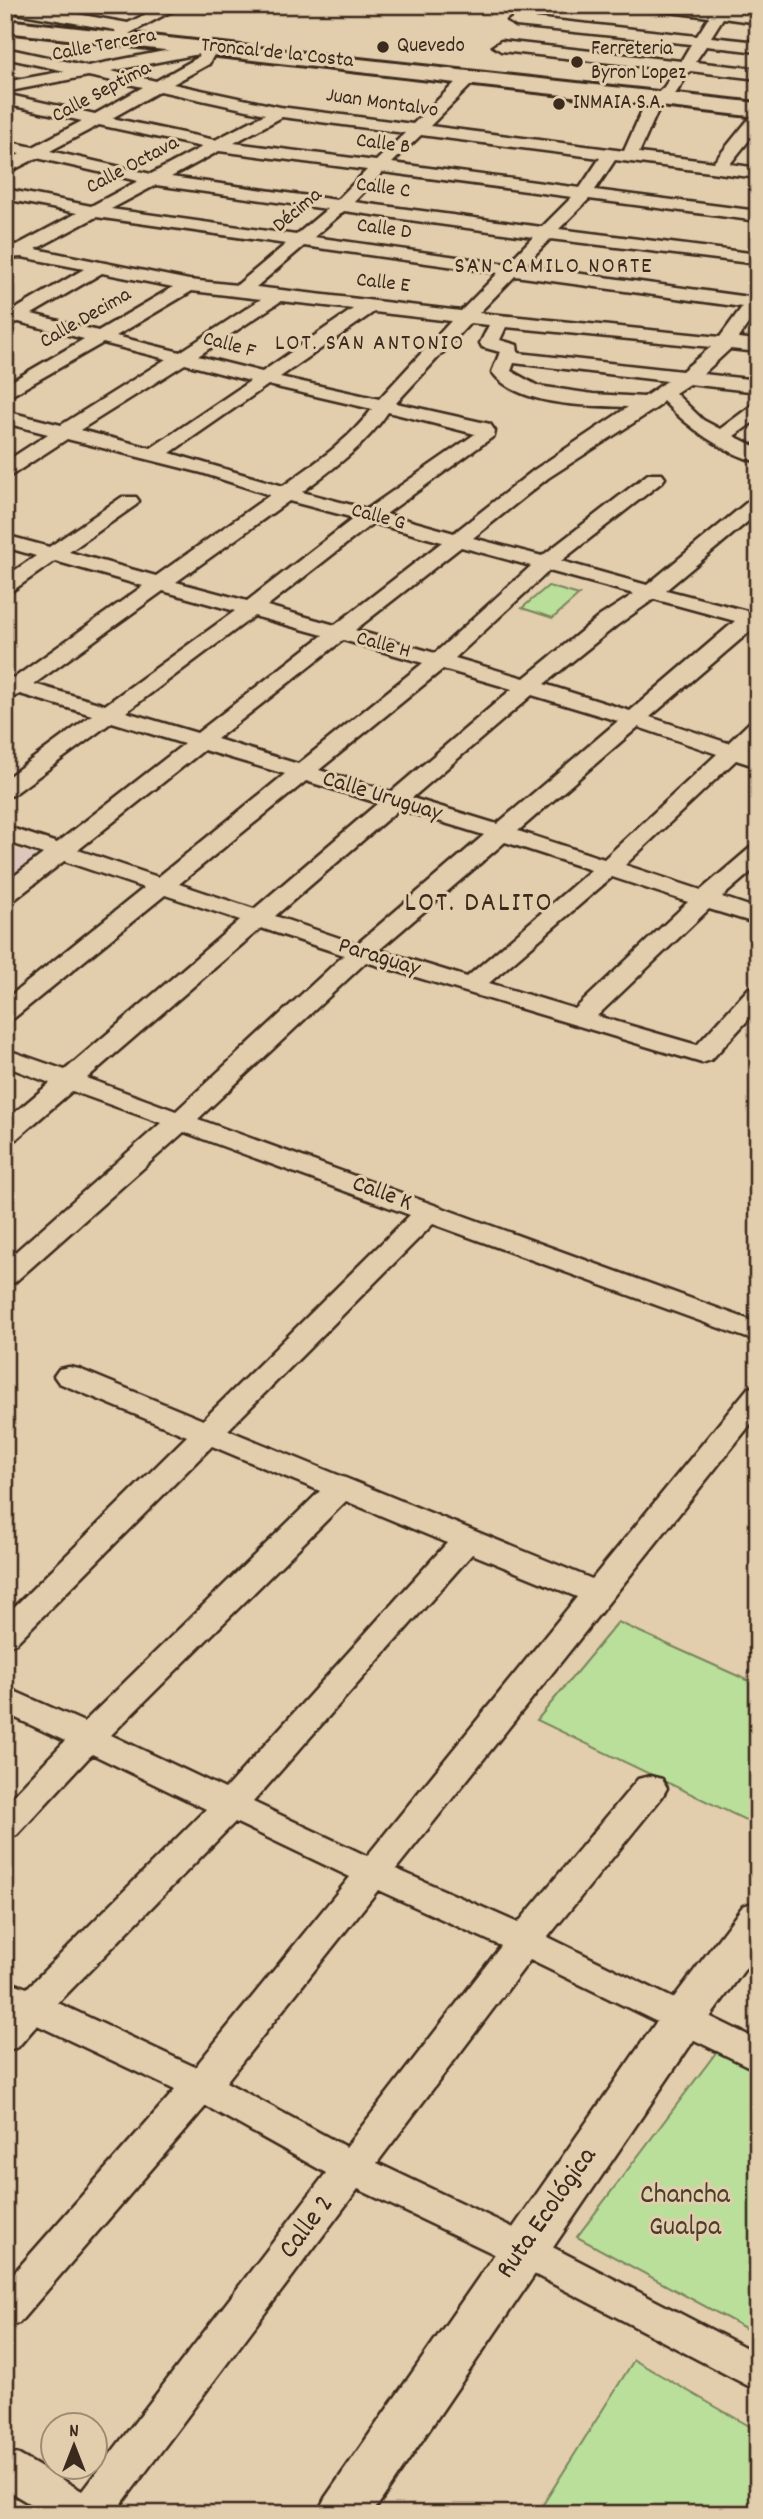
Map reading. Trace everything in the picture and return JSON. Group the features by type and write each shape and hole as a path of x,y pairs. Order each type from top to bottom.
{"highway":[{"name":"Troncal de la Costa","path":"5,24 50,21 758,107"},
{"name":"Troncal de la Costa","path":"5,24 478,74"}],"main road":[{"name":"Ruta Ecológica","path":"342,2514 682,2021 758,1918"}],"street":[{"path":"5,6 50,21 84,5"},
{"path":"125,31 176,5"},
{"name":"Décima","path":"242,290 340,206 416,130 478,74 501,46 527,5"},
{"path":"646,5 722,9 758,18"},
{"path":"629,157 652,106 670,90 722,9"},
{"path":"516,21 758,47"},
{"path":"501,46 758,74"},
{"name":"Calle Tercera","path":"5,87 210,47"},
{"name":"Calle Septima","path":"5,169 159,88 204,61 210,47"},
{"name":"Juan Montalvo","path":"5,53 280,112 758,173"},
{"name":"Calle B","path":"5,99 219,146 758,216"},
{"name":"Calle Octava","path":"10,253 96,212 280,112"},
{"path":"718,168 758,118"},
{"name":"Calle C","path":"5,146 156,180 758,259"},
{"path":"9,687 337,457 369,426 383,405 465,317 549,233 584,194 610,155"},
{"name":"Calle D","path":"5,194 96,212 297,241 509,271 756,301"},
{"name":"Calle E","path":"10,253 189,285 465,317 758,346"},
{"path":"9,317 98,268"},
{"name":"Calle Decima","path":"5,393 189,285"},
{"path":"5,471 121,394 184,358 279,294"},
{"path":"5,895 541,474 688,376 726,342 756,301"},
{"path":"153,456 370,306"},
{"name":"Calle F","path":"9,317 483,428 484,436 370,516"},
{"path":"500,320 489,343 510,349 501,373 513,383 535,393 658,398 719,438 758,456"},
{"path":"508,357 758,386"},
{"path":"719,438 758,410"},
{"name":"Calle G","path":"5,416 209,469 284,493 545,564 756,618"},
{"path":"5,1013 439,661 545,564 655,478"},
{"path":"5,587 129,501"},
{"path":"5,1135 526,688 608,621 652,592 758,503"},
{"path":"5,790 249,610 370,516"},
{"name":"Calle H","path":"5,541 439,661 632,718 758,760"},
{"path":"5,1275 180,1121 361,953 632,718 756,618"},
{"name":"Calle Uruguay","path":"9,687 110,714 502,833 758,917"},
{"path":"471,986 608,868 758,727"},
{"name":"Paraguay","path":"5,833 361,953 702,1055 758,993"},
{"path":"581,1017 704,900 758,853"},
{"name":"Calle K","path":"5,1057 758,1333"},
{"path":"5,1635 429,1212"},
{"path":"69,1376 597,1593"},
{"path":"5,2311 201,2086 758,1395"},
{"path":"5,1826 88,1738 340,1489"},
{"path":"5,2037 19,2000 230,1806 466,1541"},
{"path":"5,1699 372,1873 524,1941 758,2057"},
{"name":"Calle 2","path":"86,2514 353,2169 524,1941 650,1788"},
{"path":"19,2000 201,2086 353,2169 523,2250 758,2374"},
{"path":"5,2468 86,2514"}],"shaded area":[{"path":"5,845 39,856 5,882"}],"green space":[{"path":"548,586 579,595 553,618 522,608"},
{"path":"618,1622 758,1685 758,1826 537,1720"},
{"name":"Chancha Gualpa","path":"727,2038 758,2054 758,2335 577,2237"},
{"path":"634,2360 758,2431 758,2514 537,2514"}],"place":[{"name":"Quevedo","path":"383,47"},
{"name":"Ferreteria Byron Lopez","path":"577,62"},
{"name":"INMAIA S.A.","path":"559,104"}],"district":[{"name":"SAN CAMILO NORTE","path":"554,267"},
{"name":"LOT. SAN ANTONIO","path":"370,344"},
{"name":"LOT. DALITO","path":"479,905"}]}
